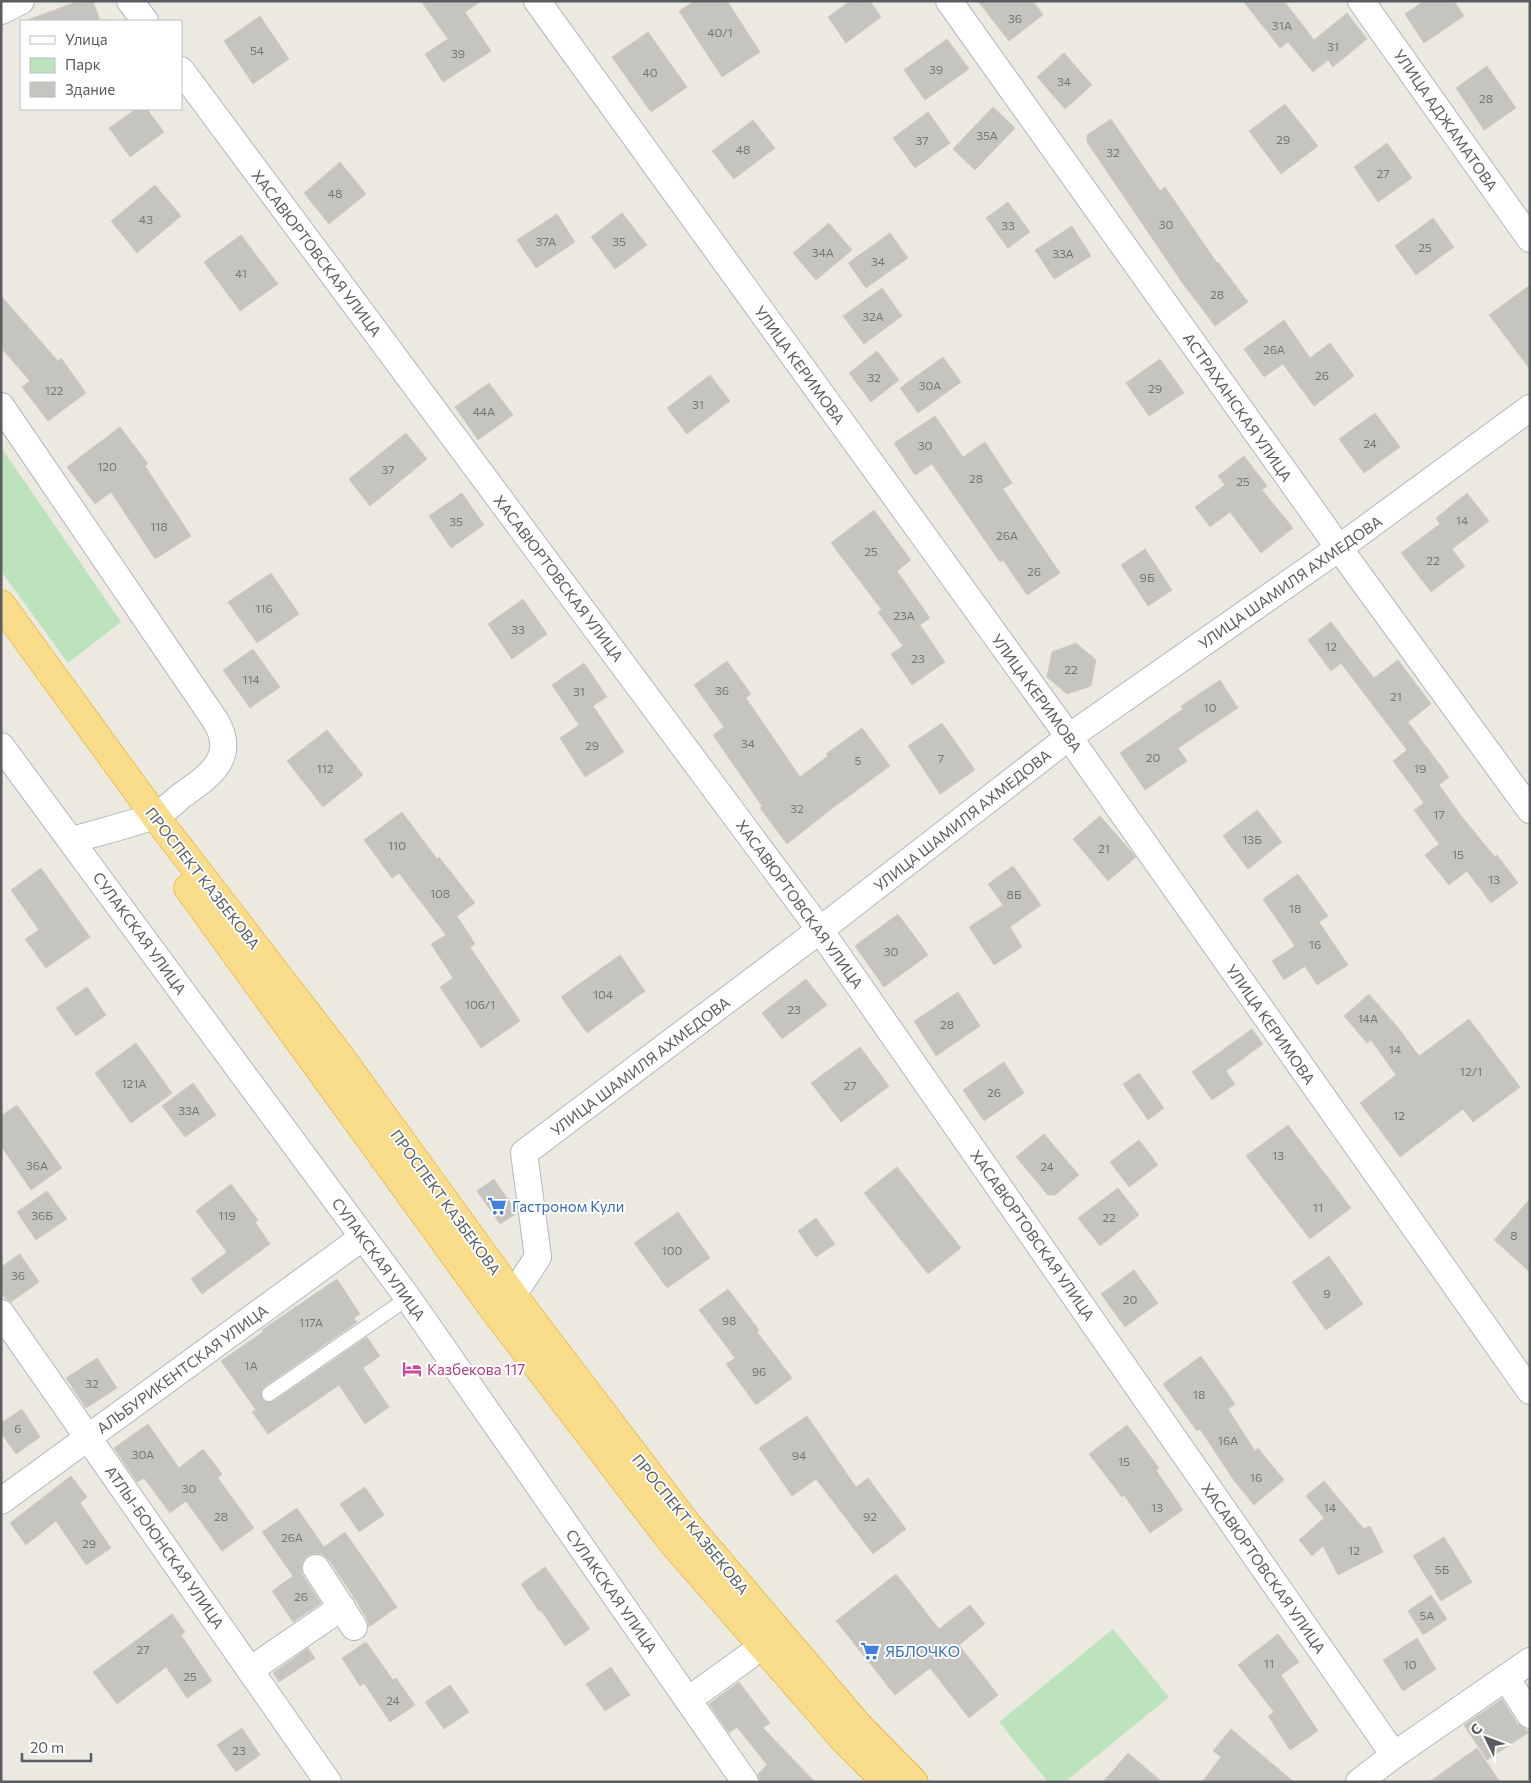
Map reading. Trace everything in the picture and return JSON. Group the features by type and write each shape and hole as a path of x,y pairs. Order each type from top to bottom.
{"highway":[{"name":"ПРОСПЕКТ КАЗБЕКОВА","path":"1,604 147,818 494,1310 671,1542 845,1741 886,1782"},
{"name":"ПРОСПЕКТ КАЗБЕКОВА","path":"1,632 147,818 338,1052 513,1295 688,1525 858,1725 914,1782"}],"street":[{"path":"1,11 21,1"},
{"path":"130,1 144,20"},
{"name":"УЛИЦА КЕРИМОВА","path":"537,1 1069,737 1530,1391"},
{"name":"АСТРАХАНСКАЯ УЛИЦА","path":"949,1 1338,548 1530,810"},
{"name":"УЛИЦА АДЖАМАТОВА","path":"1361,1 1530,239"},
{"name":"ХАСАВЮРТОВСКАЯ УЛИЦА","path":"182,71 820,930 1394,1755"},
{"path":"1,406 221,730 223,741 218,764 209,776 147,818 72,840"},
{"name":"УЛИЦА ШАМИЛЯ АХМЕДОВА","path":"513,1295 538,1257 524,1153 820,930 1069,737 1338,548 1530,408"},
{"name":"СУЛАКСКАЯ УЛИЦА","path":"1,746 408,1298 745,1782"},
{"name":"АЛЬБУРИКЕНТСКАЯ УЛИЦА","path":"1,1501 364,1237"},
{"name":"АТЛЫ-БОЮНСКАЯ УЛИЦА","path":"1,1314 328,1782"},
{"path":"250,1670 348,1617 316,1568"},
{"path":"688,1700 749,1656"},
{"path":"1359,1782 1394,1755 1530,1662"},
{"path":"1507,1679 1530,1715"}],"lane":[{"path":"269,1394 408,1298"}],"green space":[{"path":"1,447 121,622 68,663 1,571"},
{"path":"1113,1629 1169,1697 1065,1782 1048,1782 999,1722"}],"building":[{"path":"79,1 93,1 100,20 30,20"},
{"path":"421,1 481,1 465,12 491,51 443,82 425,54 448,39"},
{"path":"695,1 727,1 760,52 722,77 679,11"},
{"path":"850,1 870,1 881,17 846,43 828,17"},
{"path":"978,1 1033,1 1043,15 1009,41"},
{"path":"1243,1 1284,1 1314,40 1347,13 1367,39 1333,67 1328,60 1313,72 1288,42 1280,48"},
{"path":"1424,1 1454,1 1464,16 1424,43 1405,14"},
{"path":"260,16 289,59 253,84 224,41"},
{"path":"648,32 687,87 651,112 612,57"},
{"path":"947,39 969,69 925,100 904,70"},
{"path":"1064,53 1092,85 1065,109 1037,77"},
{"path":"1487,66 1516,108 1484,130 1456,88"},
{"path":"1285,104 1318,146 1281,174 1249,131"},
{"path":"993,107 1015,128 975,170 953,149"},
{"path":"135,110 148,110 164,132 130,157 109,128"},
{"path":"928,112 950,143 915,168 893,138"},
{"path":"1111,119 1160,191 1165,187 1217,263 1248,302 1215,326 1181,281 1087,142 1087,135"},
{"path":"753,120 775,148 734,179 712,151"},
{"path":"1387,143 1412,178 1378,202 1354,167"},
{"path":"340,162 366,194 329,224 304,193"},
{"path":"155,185 181,216 137,253 111,221"},
{"path":"1008,202 1030,232 1008,248 986,218"},
{"path":"622,213 647,245 615,269 591,237"},
{"path":"557,214 575,242 536,268 517,240"},
{"path":"1433,218 1454,247 1416,275 1395,246"},
{"path":"829,223 852,250 816,280 793,253"},
{"path":"1072,226 1091,256 1054,279 1035,250"},
{"path":"890,233 908,258 866,288 848,263"},
{"path":"241,235 278,284 240,311 204,262"},
{"path":"1530,285 1530,369 1489,315"},
{"path":"882,288 902,316 864,344 843,316"},
{"path":"1,296 58,361 61,358 86,393 48,421 22,387 30,381 1,348"},
{"path":"1284,320 1310,358 1330,343 1354,376 1314,406 1283,364 1264,377 1244,349"},
{"path":"877,351 899,380 871,402 849,373"},
{"path":"943,357 961,382 918,413 900,388"},
{"path":"1160,359 1184,393 1149,416 1126,383"},
{"path":"710,375 730,401 687,434 667,408"},
{"path":"489,383 513,415 478,440 455,407"},
{"path":"1375,413 1400,447 1364,473 1339,439"},
{"path":"935,416 963,457 985,442 1012,483 1003,489 1060,573 1027,595 1003,560 1000,562 932,464 915,475 894,443"},
{"path":"120,427 148,464 145,466 191,536 155,559 111,492 95,504 67,467"},
{"path":"406,433 427,459 370,506 349,479"},
{"path":"1244,456 1267,486 1262,490 1293,528 1261,553 1230,512 1210,527 1195,507 1225,485 1218,476"},
{"path":"462,493 484,525 451,548 429,516"},
{"path":"1467,493 1489,521 1452,549 1465,566 1431,592 1401,553 1440,524 1436,518"},
{"path":"874,510 911,560 897,571 930,618 920,625 945,662 912,685 891,654 903,646 878,612 882,610 831,543"},
{"path":"1145,549 1172,590 1148,606 1121,565"},
{"path":"271,573 299,614 257,643 228,602"},
{"path":"523,599 547,634 512,659 488,624"},
{"path":"1331,622 1374,678 1398,660 1431,704 1408,722 1449,777 1439,785 1462,817 1495,857 1497,855 1518,883 1491,903 1467,871 1449,885 1425,855 1439,844 1414,810 1424,803 1393,761 1407,750 1341,663 1331,671 1308,640"},
{"path":"1076,643 1096,660 1091,686 1067,694 1047,677 1052,652"},
{"path":"253,649 280,687 250,708 223,670"},
{"path":"727,661 751,694 746,698 800,777 828,756 826,754 862,728 890,766 787,844 760,808 762,806 713,735 724,727 694,685"},
{"path":"584,663 607,697 593,706 624,752 585,777 560,738 579,725 552,685"},
{"path":"1220,680 1238,708 1178,748 1187,761 1145,790 1120,753 1183,709 1181,706"},
{"path":"942,723 975,770 940,794 908,746"},
{"path":"327,730 363,775 323,807 287,761"},
{"path":"1257,810 1282,842 1248,869 1223,836"},
{"path":"402,812 437,859 439,857 475,903 457,916 475,944 470,947 520,1021 481,1048 440,987 453,978 431,944 446,935 399,873 392,878 364,840"},
{"path":"1100,816 1136,857 1108,881 1073,839"},
{"path":"1013,866 1041,905 1010,927 1022,947 994,965 969,927 1003,905 988,884"},
{"path":"41,868 90,937 46,968 25,939 39,930 11,890"},
{"path":"1298,874 1328,916 1319,922 1348,965 1317,985 1305,966 1284,980 1272,961 1295,946 1263,899"},
{"path":"898,914 928,955 884,987 855,946"},
{"path":"620,955 645,991 587,1033 561,997"},
{"path":"806,979 827,1005 782,1039 762,1013"},
{"path":"87,987 106,1015 76,1036 56,1008"},
{"path":"958,992 980,1026 936,1056 914,1021"},
{"path":"1369,994 1400,1030 1419,1056 1469,1019 1520,1087 1473,1122 1463,1109 1400,1157 1360,1103 1396,1075 1371,1040 1367,1043 1344,1016"},
{"path":"1252,1029 1263,1044 1226,1071 1235,1084 1212,1100 1192,1072"},
{"path":"136,1043 172,1093 131,1123 95,1073"},
{"path":"860,1047 889,1086 841,1122 811,1083"},
{"path":"1004,1062 1024,1093 984,1121 963,1090"},
{"path":"1139,1073 1164,1108 1148,1120 1123,1084"},
{"path":"193,1083 216,1115 185,1137 162,1106"},
{"path":"17,1105 62,1168 31,1190 1,1146 1,1116"},
{"path":"1288,1125 1351,1208 1310,1239 1246,1156"},
{"path":"1044,1134 1079,1175 1055,1195 1048,1195 1016,1157"},
{"path":"1139,1140 1158,1165 1129,1187 1110,1162"},
{"path":"897,1167 961,1248 928,1274 864,1193"},
{"path":"494,1179 517,1213 500,1224 477,1191"},
{"path":"231,1184 258,1220 255,1222 270,1244 202,1294 191,1279 227,1252 196,1211"},
{"path":"1118,1188 1139,1215 1100,1246 1078,1218"},
{"path":"47,1191 67,1219 36,1240 17,1212"},
{"path":"1530,1199 1530,1272 1494,1240"},
{"path":"678,1212 710,1258 667,1288 634,1243"},
{"path":"816,1218 835,1244 816,1257 798,1231"},
{"path":"20,1254 39,1282 11,1302 1,1293 1,1267"},
{"path":"1329,1256 1363,1304 1326,1330 1292,1282"},
{"path":"1134,1270 1158,1303 1125,1327 1101,1294"},
{"path":"337,1279 360,1314 354,1318 357,1322 264,1387 261,1391 262,1399 266,1402 274,1401 367,1337 380,1356 363,1368 389,1407 365,1424 339,1385 268,1434 252,1412 256,1410 221,1361 263,1332 262,1330"},
{"path":"728,1289 759,1330 757,1332 792,1378 756,1405 726,1364 735,1358 699,1310"},
{"path":"1201,1356 1235,1404 1228,1409 1255,1451 1258,1448 1284,1480 1254,1505 1233,1479 1200,1429 1197,1431 1163,1384"},
{"path":"97,1358 117,1388 86,1408 66,1378"},
{"path":"22,1409 40,1437 16,1454 1,1433 1,1423"},
{"path":"807,1416 856,1487 868,1478 906,1529 873,1554 816,1479 792,1496 759,1448"},
{"path":"148,1424 179,1468 203,1449 222,1474 218,1478 254,1528 222,1551 186,1501 170,1513 144,1478 137,1482 114,1448"},
{"path":"1127,1425 1159,1468 1156,1470 1183,1510 1150,1533 1124,1495 1122,1497 1089,1454"},
{"path":"71,1476 87,1497 80,1503 111,1548 86,1565 56,1521 26,1545 10,1523"},
{"path":"1324,1481 1364,1529 1370,1526 1383,1552 1338,1575 1323,1546 1312,1556 1299,1540 1324,1518 1306,1496"},
{"path":"365,1487 384,1515 359,1532 340,1504"},
{"path":"297,1508 324,1547 345,1532 397,1607 369,1627 367,1619 329,1560 322,1554 315,1553 303,1561 301,1569 303,1576 321,1603 293,1622 272,1591 293,1576 262,1532"},
{"path":"1444,1537 1472,1582 1441,1601 1413,1556"},
{"path":"545,1567 590,1629 565,1646 521,1584"},
{"path":"896,1574 939,1629 970,1605 985,1624 959,1645 998,1695 969,1718 930,1668 895,1695 836,1621"},
{"path":"1431,1595 1447,1619 1423,1635 1408,1611"},
{"path":"172,1614 185,1632 181,1635 212,1681 187,1698 166,1667 117,1704 93,1672"},
{"path":"1278,1634 1299,1662 1281,1675 1318,1731 1290,1750 1268,1716 1274,1712 1238,1665"},
{"path":"1417,1638 1436,1669 1403,1691 1383,1660"},
{"path":"366,1642 393,1680 396,1678 415,1705 390,1722 364,1683 360,1686 342,1658"},
{"path":"308,1648 315,1658 279,1682 273,1673"},
{"path":"611,1667 630,1695 605,1711 586,1684"},
{"path":"739,1682 770,1723 763,1728 815,1782 760,1782 758,1774 767,1765 737,1727 729,1733 709,1704"},
{"path":"450,1685 469,1712 444,1729 425,1702"},
{"path":"1502,1699 1517,1723 1529,1732 1487,1760 1464,1725"},
{"path":"242,1728 260,1755 236,1772 217,1745"},
{"path":"1231,1729 1294,1782 1202,1782 1221,1757 1213,1751"},
{"path":"1477,1748 1500,1782 1429,1782"},
{"path":"1128,1753 1162,1782 1103,1782"}],"place":[{"name":"Гастроном Кули","path":"497,1206"},
{"name":"Казбекова 117","path":"412,1369"},
{"name":"ЯБЛОЧКО","path":"870,1651"}]}
